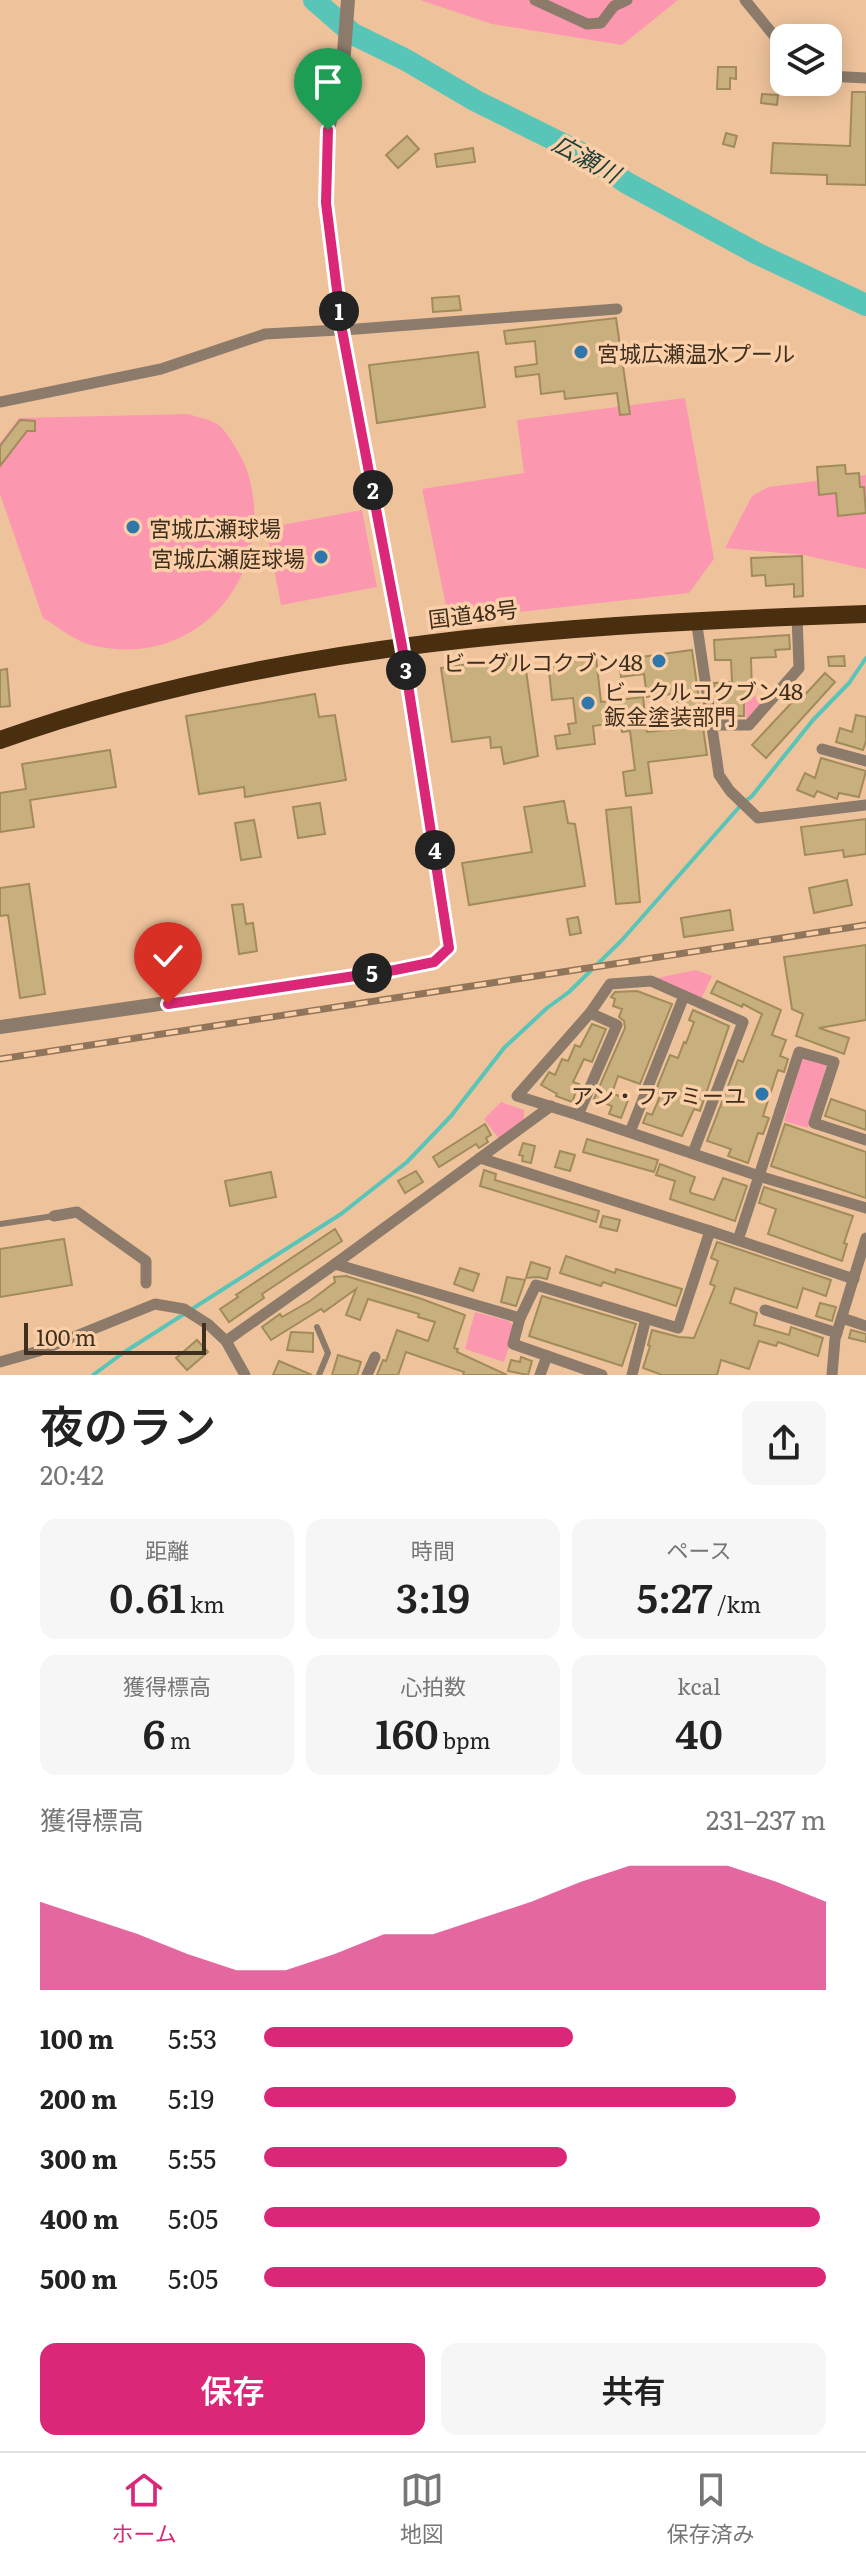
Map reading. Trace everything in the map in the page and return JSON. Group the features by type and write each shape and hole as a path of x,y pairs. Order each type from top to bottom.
{"highway":[{"name":"国道48号","path":"0,740 133,699 196,684 263,669 402,646 541,630 696,619 866,614"}],"street":[{"path":"0,1027 395,970 434,962 449,948 402,646 342,330 326,203 328,130 344,53 348,0"},
{"path":"535,0 587,24 601,23 614,6 627,0"},
{"path":"745,0 770,31"},
{"path":"842,77 866,78"},
{"path":"0,402 161,369 265,334 617,309"},
{"path":"712,725 749,725 799,668 797,616"},
{"path":"696,619 719,775 730,791 758,818 866,805"},
{"path":"822,749 866,761"},
{"path":"693,1153 743,1022 651,981 610,984 590,1013 517,1096 759,1176 866,1208"},
{"path":"630,1132 684,996"},
{"path":"578,1115 617,1025 590,1013"},
{"path":"738,1240 799,1052 834,1062 814,1123 866,1140"},
{"path":"226,1341 551,1106"},
{"path":"480,1158 854,1279"},
{"path":"54,1216 77,1212 146,1261 146,1283"},
{"path":"602,1375 513,1344 520,1318 536,1285 678,1328 710,1231"},
{"path":"832,1375 837,1333 863,1260 866,1238"},
{"path":"335,1264 520,1318"},
{"path":"0,1362 39,1351 155,1304 184,1309 196,1315 226,1341 245,1375"},
{"path":"765,1310 837,1333"},
{"path":"632,1375 646,1318"},
{"path":"842,1318 866,1326"},
{"path":"540,1375 547,1356"},
{"path":"367,1375 375,1357"}],"lane":[{"path":"0,1224 54,1216"},
{"path":"317,1327 328,1353 319,1375"}],"shaded area":[{"path":"420,0 678,0 622,45 492,24"},
{"path":"685,398 714,559 689,593 449,620 422,489 524,473 517,420"},
{"name":"宮城広瀬球場","path":"188,414 221,427 247,470 254,508 252,544 241,577 222,606 197,628 166,643 130,649 91,645 79,640 43,618 0,494 0,443 19,418"},
{"path":"866,475 866,569 804,555 725,548 752,496 768,487"},
{"name":"宮城広瀬庭球場","path":"362,510 377,587 281,605 266,528"},
{"path":"772,696 746,720 745,697"},
{"path":"696,970 712,976 701,999 657,978"},
{"path":"803,1056 827,1064 808,1128 784,1121"},
{"path":"501,1102 524,1110 524,1120 499,1139 484,1119"},
{"path":"475,1312 509,1321 515,1329 504,1362 465,1349"}],"building":[{"path":"718,67 736,67 736,79 730,78 730,89 717,89"},
{"path":"852,92 866,92 866,185 827,184 827,175 771,173 773,143 850,146"},
{"path":"762,94 778,96 777,105 761,103"},
{"path":"726,133 737,136 734,147 723,144"},
{"path":"407,136 419,149 398,168 386,155"},
{"path":"473,148 475,162 437,167 435,154"},
{"path":"459,296 461,310 433,312 432,298"},
{"path":"616,318 630,414 620,415 617,393 565,399 564,391 541,394 539,374 516,377 515,367 537,364 535,341 506,344 504,331"},
{"path":"478,352 485,407 377,423 369,365"},
{"path":"20,420 35,421 35,431 27,431 0,466 0,446"},
{"path":"845,465 846,474 859,473 860,487 864,487 866,513 838,516 836,493 819,495 817,467"},
{"path":"802,556 803,596 794,597 794,584 766,586 765,575 752,576 751,558"},
{"path":"789,635 790,649 775,650 776,657 751,658 752,695 744,695 744,716 723,716 722,702 717,703 714,683 732,682 731,660 715,660 714,640"},
{"path":"692,650 707,755 648,762 652,793 626,796 623,772 635,770 630,731 622,732 621,722 593,726 595,744 557,749 555,736 570,734 568,724 576,723 573,698 552,700 548,661 596,657 601,702 643,697 647,732 676,729 672,694 647,697 644,674 621,677 619,660"},
{"path":"524,656 538,756 504,764 501,747 491,748 490,737 452,742 441,668"},
{"path":"844,656 845,666 829,666 828,657"},
{"path":"7,669 10,706 0,707 0,670"},
{"path":"825,673 835,682 766,758 752,745 797,697 800,700"},
{"path":"315,694 319,717 335,715 346,780 245,797 244,787 199,794 186,716"},
{"path":"856,715 866,717 863,750 836,742 840,728 852,732"},
{"path":"110,750 116,787 30,800 34,827 0,832 0,793 26,789 22,764"},
{"path":"821,758 866,771 859,797 839,793 837,799 817,791 814,797 797,790 805,773 815,778"},
{"path":"564,801 568,823 575,824 585,886 469,905 462,863 532,852 524,807"},
{"path":"320,803 325,834 298,838 293,807"},
{"path":"631,807 640,902 616,904 606,810"},
{"path":"866,819 866,854 844,857 843,850 805,855 801,827"},
{"path":"254,820 261,857 241,860 235,823"},
{"path":"847,880 852,905 814,913 809,888"},
{"path":"29,884 45,994 20,998 8,915 0,916 0,888"},
{"path":"243,904 246,924 253,923 257,951 239,954 232,905"},
{"path":"730,910 733,930 684,937 681,918"},
{"path":"578,917 581,933 570,935 567,919"},
{"path":"866,945 866,1020 819,1028 849,1038 844,1054 796,1036 803,1014 792,1009 784,957"},
{"path":"717,981 781,1010 772,1035 786,1040 780,1056 788,1059 784,1072 778,1070 763,1116 769,1118 763,1134 758,1133 748,1163 728,1156 731,1149 707,1141 738,1060 743,1062 762,1014 711,993"},
{"path":"637,991 672,1004 640,1084 618,1076 612,1093 628,1100 621,1118 609,1114 612,1106 594,1099 625,1028 624,1021 619,1017 622,1009 613,1006 615,999 611,997 615,992"},
{"path":"693,1010 729,1026 700,1111 694,1109 682,1136 643,1123 647,1113 652,1115 661,1094 655,1092 670,1055 678,1058 686,1043 694,1022 689,1020"},
{"path":"592,1024 606,1029 592,1062 584,1059 573,1082 579,1084 572,1102 556,1096 541,1085 549,1072 555,1075 562,1059 568,1061 575,1045 580,1047"},
{"path":"831,1099 866,1111 866,1130 825,1116"},
{"path":"485,1124 491,1135 486,1138 488,1142 479,1148 476,1144 439,1167 433,1157"},
{"path":"785,1124 866,1152 866,1198 771,1166"},
{"path":"587,1139 658,1160 654,1172 583,1152"},
{"path":"523,1143 535,1146 531,1163 522,1161 523,1156 519,1155"},
{"path":"560,1151 575,1155 570,1171 555,1167"},
{"path":"660,1164 695,1177 691,1193 714,1200 723,1178 747,1186 735,1221 670,1199 675,1181 656,1175"},
{"path":"484,1170 496,1174 495,1180 599,1211 596,1222 480,1186"},
{"path":"416,1171 423,1182 405,1193 398,1181"},
{"path":"271,1172 276,1197 230,1206 225,1181"},
{"path":"764,1187 853,1216 842,1261 768,1234 776,1209 759,1203"},
{"path":"603,1216 620,1220 617,1231 600,1227"},
{"path":"335,1229 342,1241 262,1294 264,1298 229,1322 220,1309"},
{"path":"64,1239 72,1285 0,1297 0,1249"},
{"path":"717,1242 831,1280 826,1296 803,1288 797,1308 735,1288 730,1303 757,1313 754,1325 789,1335 791,1327 823,1338 818,1356 778,1342 776,1346 759,1341 749,1369 721,1360 717,1375 662,1375 643,1368 652,1330 694,1338 715,1286 710,1284 718,1261 711,1258"},
{"path":"566,1256 615,1273 616,1269 682,1289 676,1306 603,1282 601,1286 560,1273"},
{"path":"531,1262 550,1268 547,1279 526,1278"},
{"path":"460,1268 479,1274 473,1291 454,1284"},
{"path":"346,1276 465,1315 454,1348 507,1375 463,1375 464,1372 406,1352 398,1375 377,1375 383,1360 386,1361 397,1330 428,1341 435,1322 368,1299 360,1320 346,1315 356,1289 324,1312 321,1309 271,1340 262,1327 280,1314 282,1317 310,1301 335,1282 334,1277"},
{"path":"507,1277 525,1280 516,1306 501,1302"},
{"path":"542,1296 636,1324 622,1366 529,1336"},
{"path":"820,1303 836,1307 832,1321 816,1316"},
{"path":"851,1330 866,1334 866,1342 849,1338"},
{"path":"291,1332 313,1333 313,1352 287,1350"},
{"path":"197,1340 208,1352 187,1370 176,1358"},
{"path":"338,1355 361,1362 357,1375 332,1375"},
{"path":"521,1357 532,1361 528,1375 508,1371 511,1360 520,1362"},
{"path":"279,1361 312,1375 273,1375"}],"waterway":[{"name":"広瀬川","path":"314,0 353,34 406,60 476,101 585,155 627,183 756,253 866,305"},
{"path":"93,1375 341,1214 407,1162 451,1116 504,1048 569,992 622,940 752,796 813,720 849,683 866,658"}],"railway":[{"path":"0,1059 866,925"}],"place":[{"name":"宮城広瀬温水プール","path":"581,352"},
{"name":"宮城広瀬球場","path":"133,527"},
{"name":"宮城広瀬庭球場","path":"321,557"},
{"name":"ビーグルコクブン48","path":"659,661"},
{"name":"ビークルコクブン48 鈑金塗装部門","path":"588,703"},
{"name":"アン・ファミーユ","path":"762,1094"}],"route":[{"path":"168,1004 395,970 434,962 449,948 402,646 342,330 326,203 328,130"}]}
